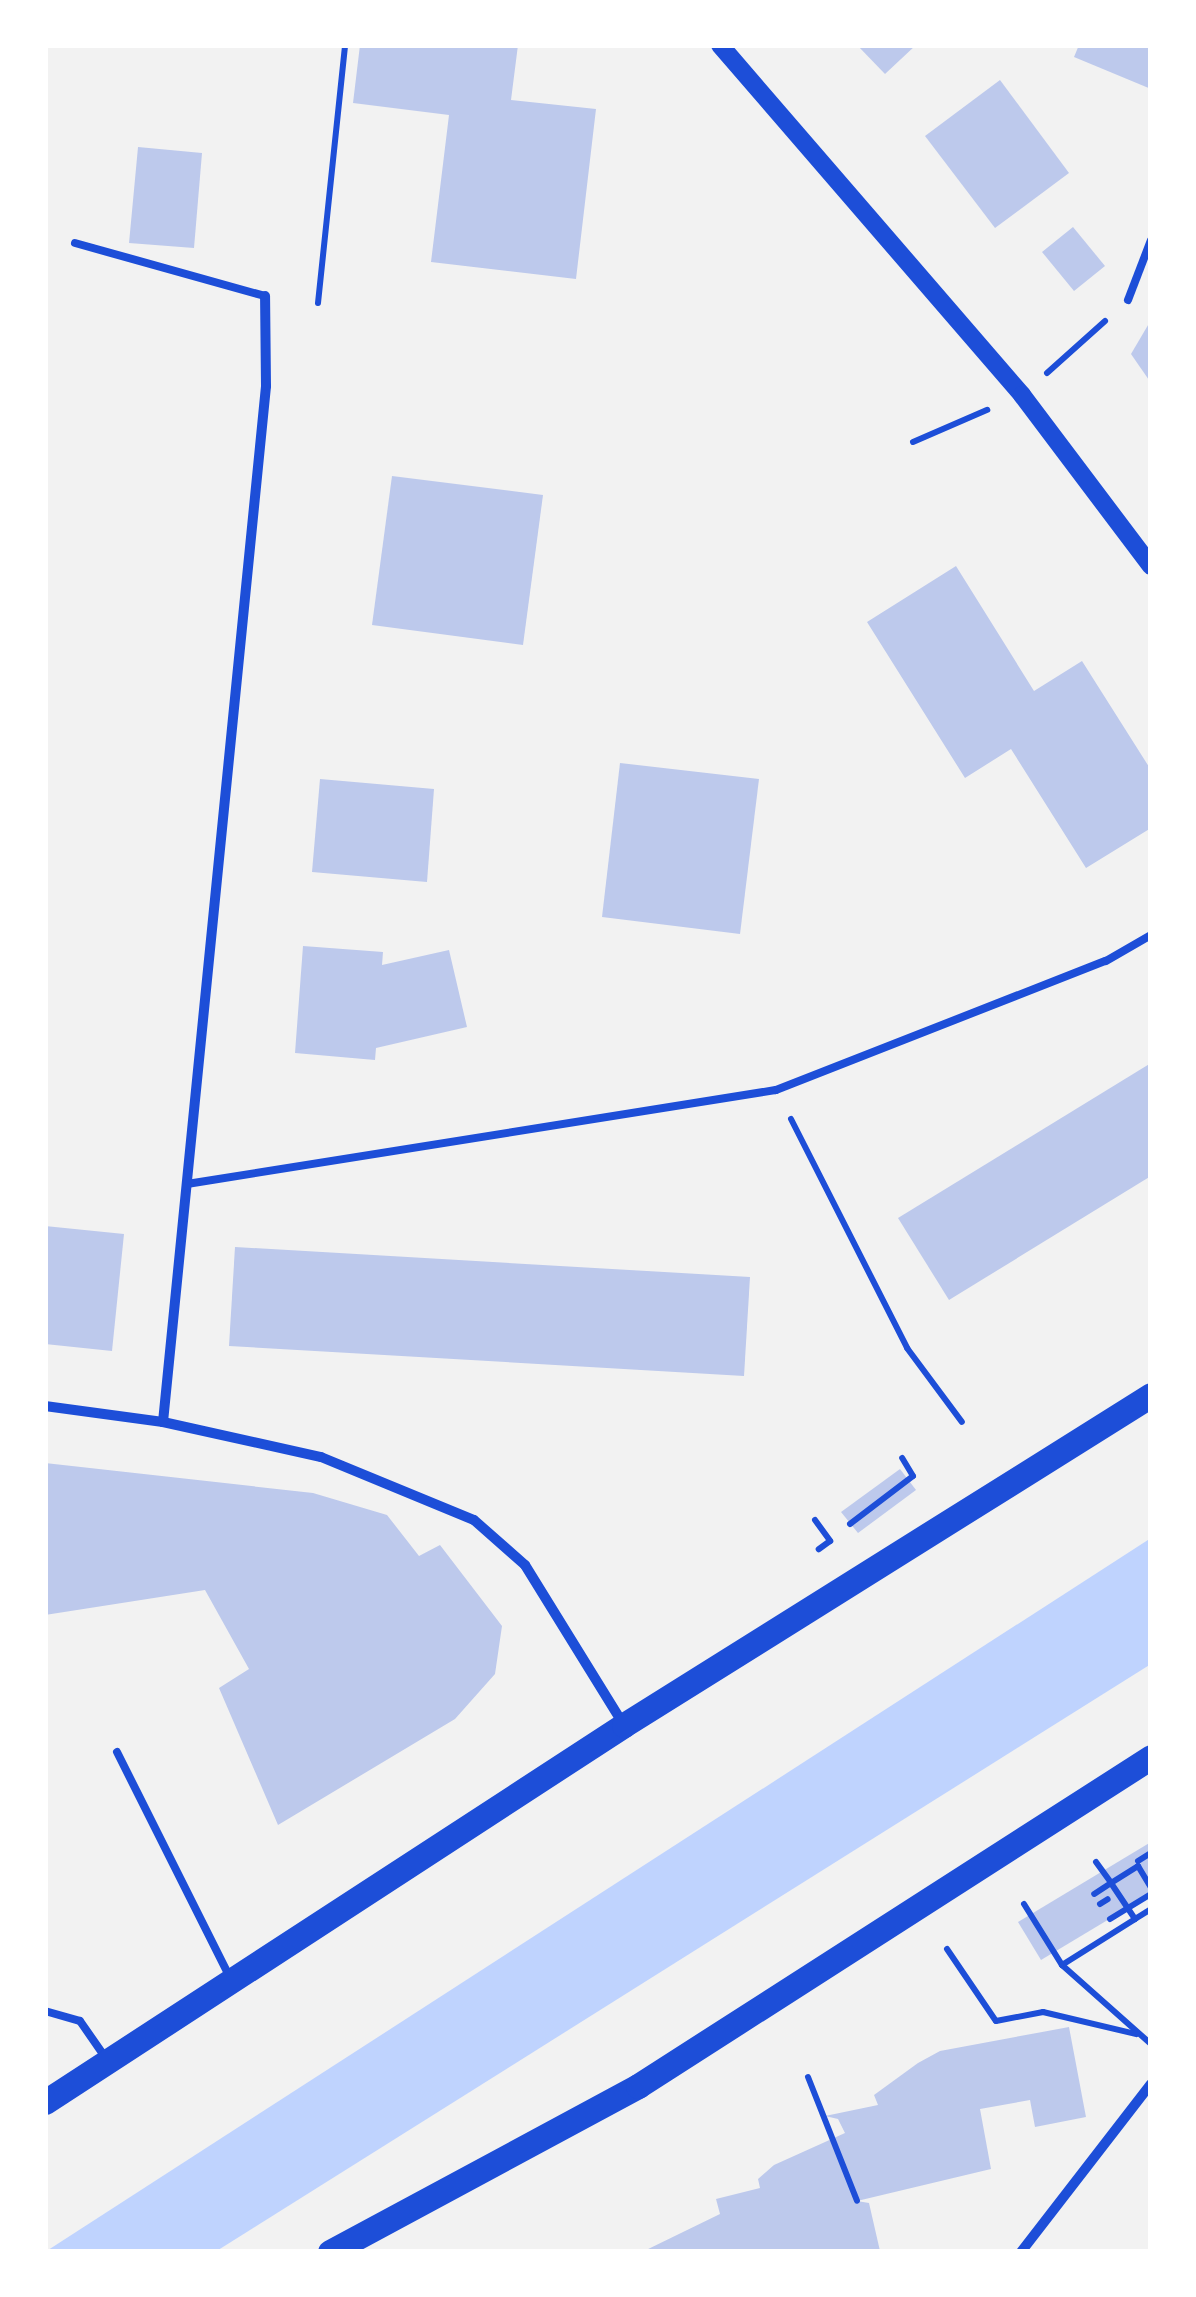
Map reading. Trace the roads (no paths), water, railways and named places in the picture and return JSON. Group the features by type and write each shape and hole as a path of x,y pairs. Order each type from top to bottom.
{"main road":[{"path":"45,2102 110,2064 624,1725 1151,1395"},
{"path":"330,2252 638,2086 1151,1757"}],"street":[{"path":"720,45 1022,395 1151,566"},
{"path":"163,1422 266,386 265,296"},
{"path":"45,1406 163,1422 321,1456 474,1520 525,1565 624,1725"},
{"path":"1021,2252 1151,2084"}],"lane":[{"path":"1128,300 1151,240"},
{"path":"76,243 265,296"},
{"path":"187,1184 776,1090 1106,961 1151,935"},
{"path":"117,1752 234,1983"},
{"path":"45,2002 48,2011 80,2022 110,2064"}],"water":[{"path":"1151,1538 1151,1664 215,2252 45,2252"}]}
